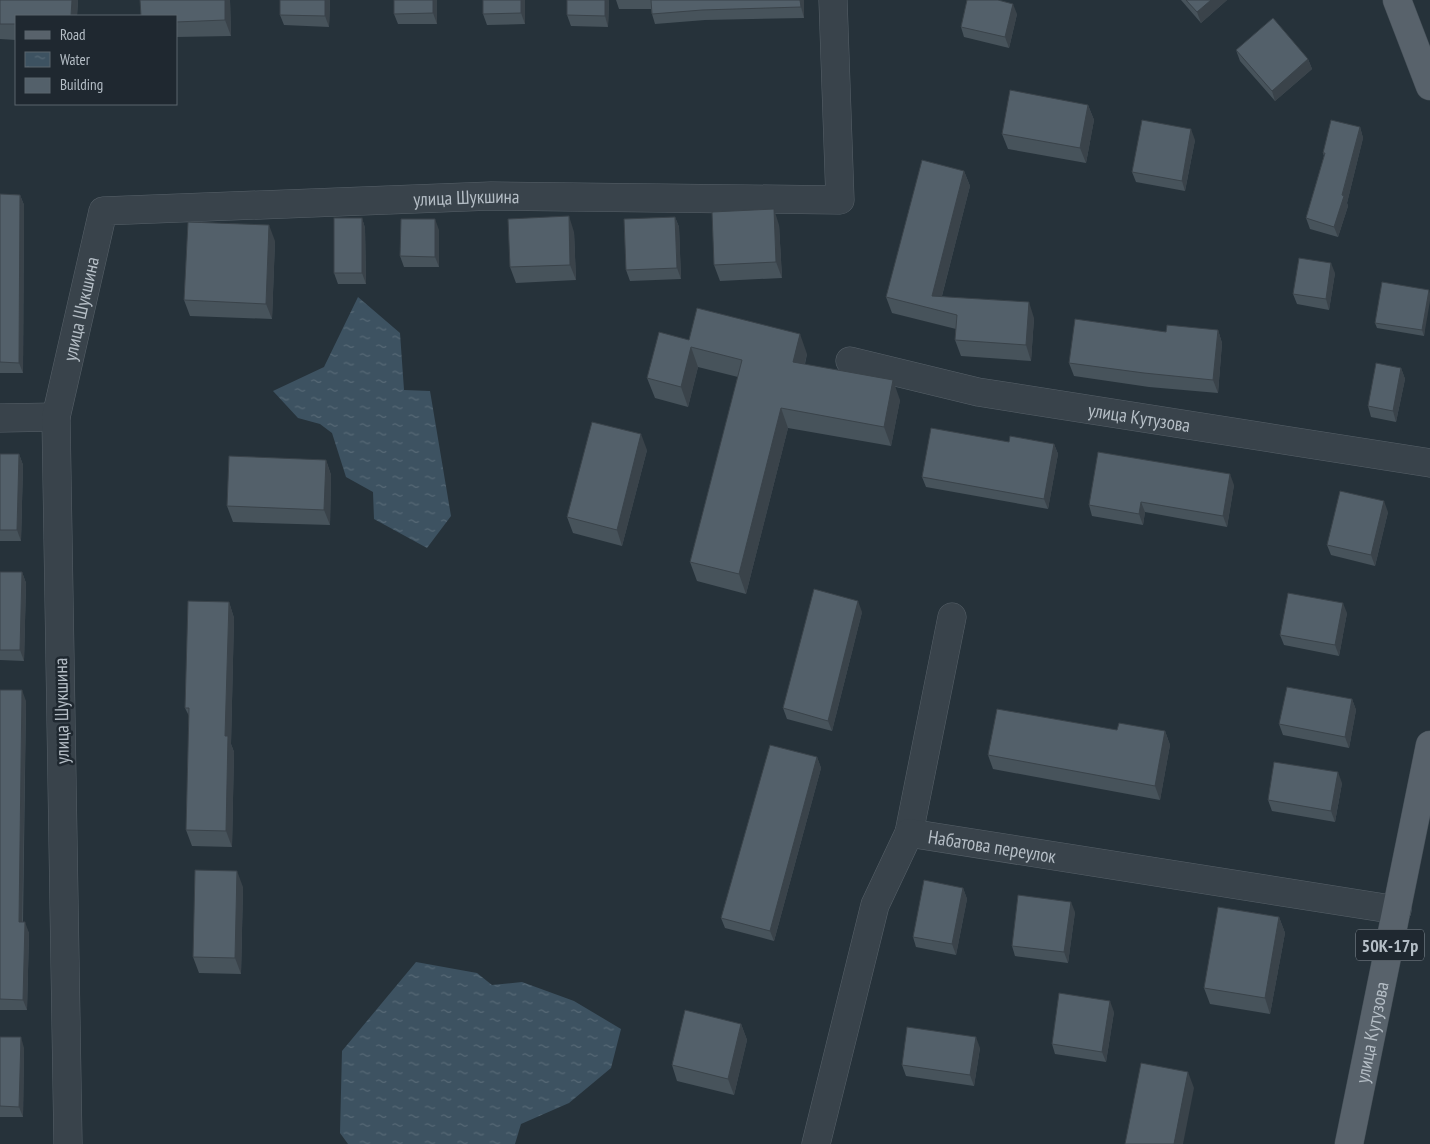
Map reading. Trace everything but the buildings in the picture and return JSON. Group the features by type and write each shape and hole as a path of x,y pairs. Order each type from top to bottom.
{"main road":[{"path":"1397,0 1430,86"},
{"name":"улица Кутузова","path":"1349,1144 1430,745"}],"street":[{"name":"улица Шукшина","path":"68,1144 56,417 103,211 491,196 840,200 833,0"},
{"name":"улица Кутузова","path":"850,361 978,392 1430,463"},
{"path":"0,418 56,417"},
{"path":"908,833 952,617"},
{"name":"Набатова переулок","path":"816,1144 875,905 908,833 1397,910"}],"water":[{"path":"358,297 400,333 404,390 430,391 451,516 427,548 374,519 373,492 346,477 332,433 320,424 298,418 273,391 324,367"},
{"path":"416,962 477,973 492,985 522,982 574,1001 621,1029 611,1068 569,1103 521,1124 515,1144 348,1144 340,1133 342,1051"}]}
